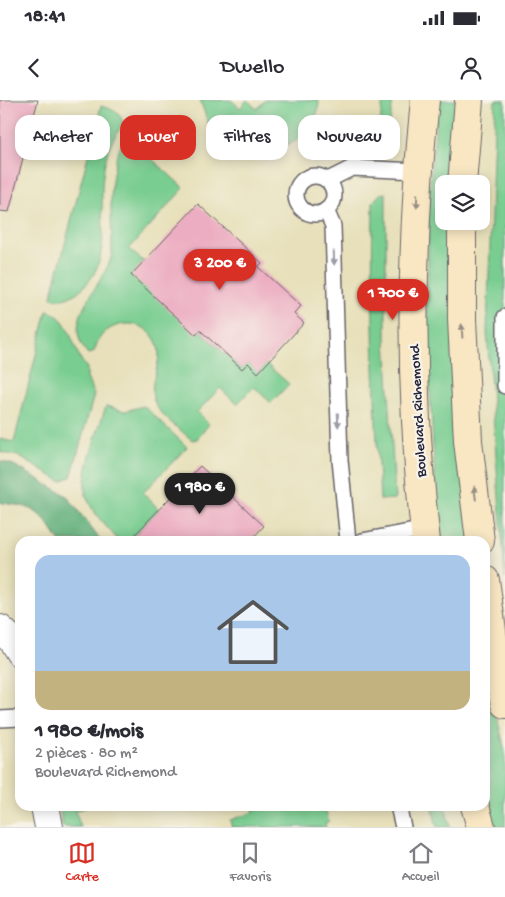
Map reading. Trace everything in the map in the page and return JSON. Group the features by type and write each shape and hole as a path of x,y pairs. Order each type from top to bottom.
{"main road":[{"name":"Boulevard Richemond","path":"425,100 418,171 413,360 425,535"},
{"path":"463,175 469,100"},
{"path":"462,230 462,318 468,441 479,536"},
{"path":"490,616 497,667 505,704"},
{"path":"476,811 480,827"}],"street":[{"path":"0,629 15,645"},
{"path":"47,811 49,827"}],"lane":[{"path":"326,210 309,213 300,206 296,195 300,183 304,179 317,176 328,180 352,168 418,171"},
{"path":"326,210 334,196 328,180"},
{"path":"326,210 333,226 340,460 348,536"},
{"path":"505,317 505,386"},
{"path":"0,719 15,718"},
{"path":"399,811 403,827"}],"green space":[{"path":"200,100 231,100 240,108 247,100 257,109 265,100 318,100 319,103 316,115 298,115 298,139 288,144 288,115 206,115 206,117"},
{"path":"383,100 393,100 391,115 381,115"},
{"path":"438,100 458,100 454,175 435,175 435,230 453,230 470,536 439,536 427,334 429,195"},
{"path":"495,100 505,100 505,579 487,332"},
{"path":"101,106 111,109 120,117 120,128 110,146 110,115 99,115"},
{"path":"120,149 120,160 153,160 184,188 129,249 144,262 200,330 241,369 248,363 266,364 289,384 271,403 254,387 237,404 220,388 197,412 209,424 197,439 192,440 165,417 154,401 152,392 159,351 157,343 150,333 135,325 118,325 105,332 99,339 93,353 88,354 80,341 78,329 81,316 86,303 108,266 112,254 111,192 116,160"},
{"path":"87,160 106,160 102,191 103,238 97,267 90,280 79,291 66,298 51,298"},
{"path":"386,193 386,339 395,499 380,500 372,277 373,202 380,194"},
{"path":"47,311 55,314 66,327 87,368 87,378 94,395 71,477 60,481 18,456 0,452 0,439 14,442"},
{"path":"106,406 125,411 144,406 187,447 143,493 159,509 134,536 114,536 93,510 87,498 85,478"},
{"path":"0,461 14,465 67,496 97,536 56,536 47,523 36,512 21,506 0,503"},
{"path":"490,685 505,752 505,827 494,827 490,811"},
{"path":"60,811 75,811 81,827 63,827"},
{"path":"326,811 329,821 325,823 326,827 232,827 230,820 254,812"},
{"path":"433,811 446,811 450,827 437,827"}],"building":[{"path":"0,100 38,100 34,115 15,115 15,160 22,160 9,212 0,211"},
{"path":"198,204 262,263 258,267 301,306 294,314 304,323 258,373 248,363 242,369 200,330 196,335 131,275"},
{"path":"200,466 264,526 255,536 134,536"}]}
